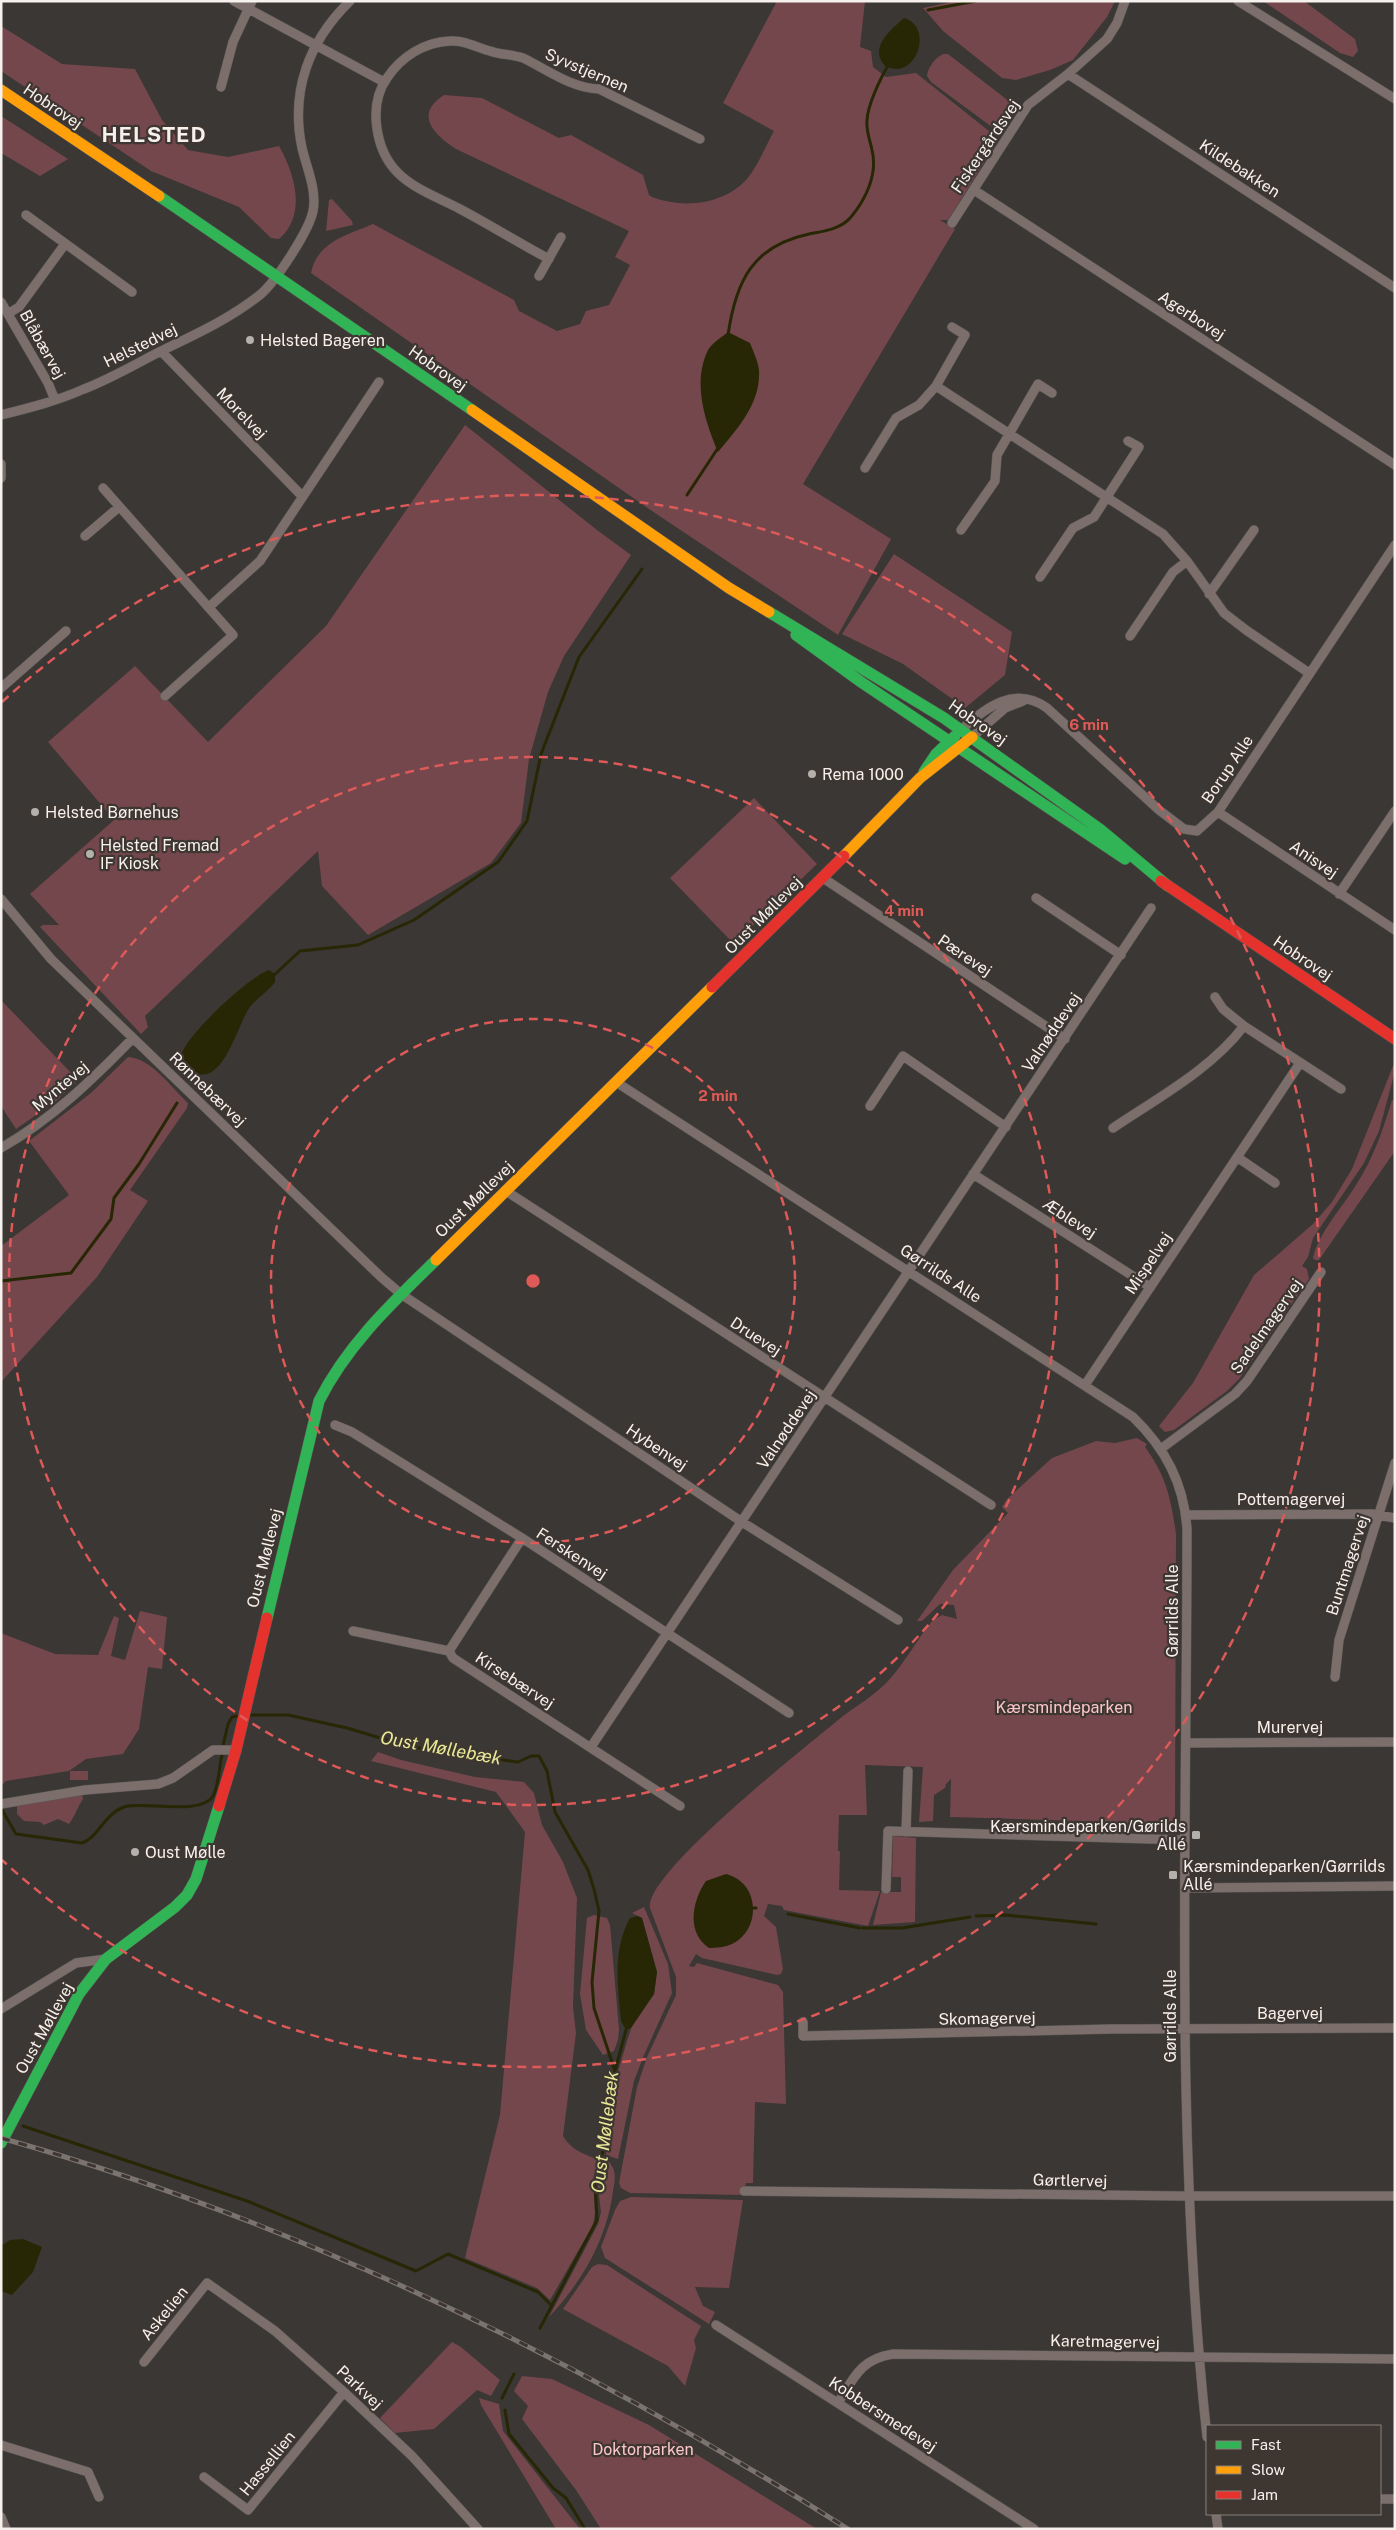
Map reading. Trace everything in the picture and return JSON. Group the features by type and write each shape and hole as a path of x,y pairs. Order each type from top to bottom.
{"main road":[{"name":"Hobrovej","path":"1,90 277,275 756,605 825,657 954,745 1095,840 1168,886 1395,1040"},
{"name":"Hobrovej","path":"756,605 830,647 972,737 1101,830 1168,886"},
{"path":"954,745 961,730"},
{"path":"954,745 972,737"},
{"name":"Oust Møllevej","path":"1,2143 79,1994 106,1959 175,1907 187,1895 196,1879 236,1750 319,1401 329,1379 351,1348 401,1294 823,878 920,778 936,754 954,745"}],"street":[{"path":"234,1 250,5 384,82"},
{"name":"Helstedvej","path":"1,415 56,400 85,389 210,328 262,292 277,275 305,234 313,211 313,190 302,147 298,116 301,82 315,44 338,13 350,1"},
{"name":"Fiskergårdsvej","path":"952,223 1028,105 1068,74 1107,39 1117,23 1125,1"},
{"path":"1238,1 1395,99"},
{"path":"221,87 234,42 250,5"},
{"name":"Syvstjernen","path":"549,259 408,182 396,172 384,153 377,129 377,107 384,82 402,60 419,49 442,42 467,42 490,52 521,57 582,88 599,89 700,139"},
{"name":"Kildebakken","path":"1068,74 1395,288"},
{"name":"Agerbovej","path":"974,190 1395,465"},
{"path":"26,216 132,292"},
{"path":"539,276 561,237"},
{"path":"9,313 19,307 65,244"},
{"name":"Blåbærvej","path":"1,302 9,313 56,400"},
{"path":"865,468 896,418 919,405 936,386 966,335 952,327"},
{"name":"Morelvej","path":"161,351 302,496"},
{"path":"209,607 260,561 379,382"},
{"path":"962,530 995,481 997,455 1038,384 1052,393"},
{"path":"936,386 1108,496 1163,534 1187,561 1224,613 1310,673"},
{"path":"1040,577 1073,528 1094,518 1139,447 1128,441"},
{"path":"1,464 1,478"},
{"path":"103,488 233,635 165,696"},
{"path":"85,536 119,507"},
{"path":"1209,594 1254,530"},
{"name":"Borup Alle","path":"961,730 977,716 1006,698 1014,697 1035,701 1047,708 1158,810 1184,829 1197,831 1218,812 1395,545"},
{"path":"1130,636 1173,572 1187,561"},
{"path":"1,688 66,631"},
{"path":"972,737 1005,708 1025,700 1035,701"},
{"path":"1339,894 1395,811"},
{"name":"Anisvej","path":"1218,812 1395,930"},
{"name":"Pærevej","path":"823,878 1065,1040"},
{"path":"1036,898 1121,955"},
{"name":"Rønnebærvej","path":"1,899 52,959 132,1038 401,1294"},
{"name":"Valnøddevej","path":"591,1747 973,1174 1065,1040 1151,908"},
{"path":"1215,997 1223,1009 1244,1026 1341,1089"},
{"path":"1113,1128 1196,1073 1227,1049 1244,1026"},
{"name":"Myntevej","path":"1,1148 62,1107 87,1085 132,1038"},
{"path":"870,1106 903,1056 1006,1126"},
{"name":"Mispelvej","path":"1085,1385 1300,1063"},
{"name":"Gørrilds Alle","path":"616,1082 1133,1417 1162,1448 1180,1488 1186,1515 1185,2103 1198,2357 1206,2428"},
{"path":"1237,1157 1275,1183"},
{"name":"Æblevej","path":"973,1174 1150,1287"},
{"name":"Druevej","path":"506,1191 824,1399 991,1505"},
{"name":"Sadelmagervej","path":"1162,1448 1235,1394 1247,1381 1321,1272"},
{"name":"Hybenvej","path":"401,1294 742,1522 898,1620"},
{"name":"Ferskenvej","path":"334,1426 352,1432 522,1538 789,1713"},
{"name":"Buntmagervej","path":"1334,1677 1339,1640 1395,1463"},
{"name":"Pottemagervej","path":"1186,1515 1379,1514 1395,1518"},
{"path":"353,1631 449,1651 522,1538"},
{"name":"Kirsebærvej","path":"449,1651 453,1658 680,1806"},
{"name":"Murervej","path":"1186,1743 1395,1742"},
{"path":"4,1803 85,1790 158,1784 173,1778 213,1750 236,1750"},
{"path":"906,1832 908,1771"},
{"path":"886,1889 888,1831 1185,1840"},
{"path":"1185,1888 1395,1886"},
{"name":"Oust Møllevej","path":"1,2009 76,1963 106,1959"},
{"name":"Skomagervej","path":"803,2022 803,2036 1185,2029"},
{"name":"Bagervej","path":"1185,2029 1395,2028"},
{"name":"Gørtlervej","path":"744,2191 1190,2196 1395,2196"},
{"name":"Askelien","path":"144,2362 208,2283"},
{"name":"Parkvej","path":"208,2283 275,2331 344,2392 412,2456 478,2529"},
{"name":"Kobbersmedevej","path":"716,2325 1034,2529"},
{"name":"Karetmagervej","path":"838,2403 859,2370 868,2361 879,2356 893,2354 1395,2359"},
{"name":"Hassellien","path":"204,2477 248,2510 344,2392"},
{"path":"1,2445 88,2472 99,2497"},
{"path":"1381,2499 1395,2500"},
{"path":"1216,2515 1218,2529"},
{"path":"1,2517 6,2529"}],"green space":[{"path":"777,1 865,1 860,47 871,51 873,67 886,77 916,73 999,139 948,220 940,220 955,229 803,484 891,539 838,635 649,509 311,273 314,262 326,247 344,236 373,224 514,300 519,311 557,331 580,324 586,311 609,305 630,265 615,257 629,231 456,149 441,137 430,124 430,110 435,102 444,95 482,98 559,138 571,135 643,175 649,195 652,197 677,203 702,202 715,199 737,188 747,179 774,131 723,103"},
{"path":"956,1 1115,1 1107,17 1073,60 1050,70 1016,80 1002,78 943,31 923,8"},
{"path":"1263,1 1304,1 1355,39 1358,51 1353,57 1340,53"},
{"path":"1,26 62,64 135,69 162,120 188,150 228,157 279,146 290,169 296,194 296,206 288,229 279,239 271,238 239,207 151,171 1,71"},
{"path":"943,54 948,54 1010,102 1010,111 1000,124 992,127 931,82 927,76 930,66"},
{"path":"1,116 68,159 40,176 1,153"},
{"path":"332,199 352,221 353,225 326,231 329,200"},
{"path":"465,425 631,555 564,656 548,692 529,759 521,823 491,863 368,935 322,886 318,851 145,1016 148,1027 141,1034 40,927 43,925 59,925 30,894 114,820 48,742 135,666 208,742 326,626"},
{"path":"894,554 1012,632 1005,675 965,708 903,664 842,634"},
{"path":"754,798 817,864 734,944 670,878"},
{"path":"1,1000 78,1080 55,1102 16,1129 1,1106"},
{"path":"128,1057 145,1062 153,1068 188,1103 187,1108 130,1190 148,1201 97,1277 1,1382 1,1246 69,1195 29,1141 91,1093"},
{"path":"1393,1066 1395,1066 1395,1071 1379,1131 1364,1163 1313,1238 1308,1257 1302,1266 1307,1269 1309,1279 1240,1378 1227,1391 1174,1430 1165,1432 1159,1426 1193,1383 1254,1275 1313,1224 1332,1202 1352,1169"},
{"path":"1392,1100 1395,1101 1395,1151 1319,1260 1315,1260 1313,1258 1320,1239 1368,1165"},
{"name":"Kærsmindeparken","path":"1137,1438 1147,1444 1145,1447 1163,1478 1170,1498 1176,1534 1175,1822 1168,1831 1125,1830 1112,1822 950,1817 951,1779 945,1788 934,1795 933,1821 919,1822 923,1767 865,1765 867,1815 839,1815 838,1851 840,1851 839,1890 880,1891 868,1926 784,1910 782,1906 768,1904 764,1916 776,1927 783,1969 781,1974 777,1975 702,1958 696,1954 689,1966 694,1967 697,1963 778,1985 783,1992 786,2104 755,2102 753,2183 746,2183 743,2195 630,2193 621,2188 619,2183 637,2087 647,2057 676,1995 676,1977 650,1908 656,1891 674,1867 700,1839 733,1809 843,1716 883,1686 900,1667 933,1620 942,1615 957,1619 954,1605 940,1604 922,1621 917,1621 953,1570 1008,1513 1002,1507 1007,1499 1052,1458 1096,1441 1115,1443"},
{"path":"140,1611 167,1617 162,1669 148,1667 139,1729 123,1754 86,1759 69,1771 6,1781 1,1786 1,1633 55,1654 98,1655 114,1616 119,1618 111,1656 125,1660"},
{"path":"378,1752 401,1760 475,1777 524,1782 534,1793 542,1825 563,1862 577,1898 573,2007 576,2033 563,2136 574,2148 599,2160 593,2179 595,2213 593,2225 550,2300 537,2288 465,2258 500,2115 525,1832 496,1792 371,1761"},
{"path":"70,1771 88,1771 88,1780 70,1780"},
{"path":"82,1794 83,1799 69,1824 58,1819 44,1825 40,1822 24,1821 17,1814 17,1806"},
{"path":"893,1836 916,1838 915,1922 873,1925 881,1892 901,1892 901,1877 892,1877"},
{"path":"644,1907 668,1964 672,1993 634,2081 618,2159 606,2155 617,2075 632,2026 654,1994 657,1972 642,1918 632,1913"},
{"path":"594,1915 607,1918 610,1925 619,2029 614,2051 603,2055 586,2030 580,1994 587,1918"},
{"path":"604,2160 612,2165 615,2175 610,2209 605,2226 599,2243 582,2274 561,2304 549,2317 598,2224 601,2212 597,2180"},
{"path":"631,2197 743,2200 729,2288 695,2287 703,2306 715,2312 709,2324 605,2258 601,2247 615,2210 620,2201"},
{"path":"598,2264 607,2265 701,2326 694,2340 696,2348 685,2386 668,2366 563,2309 592,2267"},
{"path":"452,2342 461,2347 500,2380 491,2396 477,2390 434,2429 395,2433 380,2418"},
{"name":"Doktorparken","path":"522,2376 552,2379 649,2425 817,2529 601,2529 576,2490 522,2419 528,2406 514,2391"},
{"path":"479,2398 499,2404 503,2431 580,2529 556,2529 481,2405"}],"shaded area":[{"path":"904,18 912,22 917,29 920,37 919,45 917,54 912,61 905,67 894,69 885,66 880,59 880,45 888,33"},
{"path":"728,332 750,343 757,360 759,382 747,414 718,452 702,402 701,376 708,350"},
{"path":"269,970 275,974 275,982 250,1007 230,1049 216,1069 207,1074 198,1074 190,1070 181,1058 184,1049 192,1037 233,995 260,974"},
{"path":"726,1874 737,1879 746,1887 751,1896 752,1918 742,1937 732,1944 709,1948 702,1942 694,1925 697,1898 706,1881"},
{"path":"638,1916 642,1918 657,1972 654,1994 631,2028 626,2030 621,2021 618,1956 624,1930 630,1918"},
{"path":"23,2239 42,2247 33,2272 12,2295 1,2291 1,2246 10,2240"}],"waterway":[{"path":"928,10 976,1"},
{"path":"728,335 736,298 750,268 774,247 809,234 832,229 847,221 866,194 873,168 872,150 867,128 869,108 889,64"},
{"path":"687,495 718,448"},
{"path":"273,976 300,951 358,945 414,920 498,862 527,821 541,754 579,657 642,569"},
{"path":"1,1281 71,1273 111,1219 114,1198 139,1164 177,1103"},
{"name":"Oust Møllebæk","path":"249,1715 288,1715 347,1728 407,1746 437,1751 518,1762 531,1756 539,1756 547,1771 555,1812 588,1870 599,1911 592,1982 594,2008 615,2071 606,2139 595,2182 597,2220 540,2328"},
{"name":"Oust Møllebæk","path":"223,1746 228,1724 232,1717 238,1716"},
{"name":"Oust Møllebæk","path":"1,1808 16,1834 82,1843 88,1840 111,1815 124,1807 185,1807 207,1802 215,1792 222,1755"},
{"path":"788,1914 860,1928"},
{"path":"976,1916 1005,1915 1096,1924"},
{"path":"863,1928 902,1928 970,1917"},
{"path":"615,2071 626,2030"},
{"path":"23,2126 247,2201 416,2271 448,2254 538,2292 551,2305"},
{"name":"Oust Møllebæk","path":"502,2398 514,2374"},
{"name":"Oust Møllebæk","path":"505,2410 509,2434 553,2488 566,2498 585,2529"}],"railway":[{"path":"1,2138 113,2172 224,2211 332,2255 439,2303 544,2354 647,2409 848,2529"}],"traffic: fast":[{"path":"159,196 472,410"},
{"path":"769,612 944,718 1101,830 1168,886"},
{"path":"796,635 861,682 1125,859"},
{"path":"924,772 936,754 955,736"},
{"path":"267,1618 319,1401 343,1361 357,1343 387,1309 436,1260"},
{"path":"1,2143 79,1994 106,1959 175,1907 187,1895 196,1879 219,1806"}],"traffic: slow":[{"path":"1,90 159,196"},
{"path":"472,410 729,588 769,612"},
{"path":"844,856 920,778 972,737"},
{"path":"436,1260 712,987"}],"traffic: jam":[{"path":"712,987 844,856"},
{"path":"1161,881 1395,1039"},
{"path":"219,1806 236,1750 267,1618"}],"place":[{"name":"Helsted Bageren","path":"250,340"},
{"name":"Rema 1000","path":"812,774"},
{"name":"Helsted Børnehus","path":"35,812"},
{"name":"Helsted Fremad IF Kiosk","path":"90,854"},
{"name":"Kærsmindeparken/Gørilds Allé","path":"1196,1835"},
{"name":"Oust Mølle","path":"135,1852"},
{"name":"Kærsmindeparken/Gørrilds Allé","path":"1173,1875"}],"district":[{"name":"HELSTED","path":"154,135"}]}
